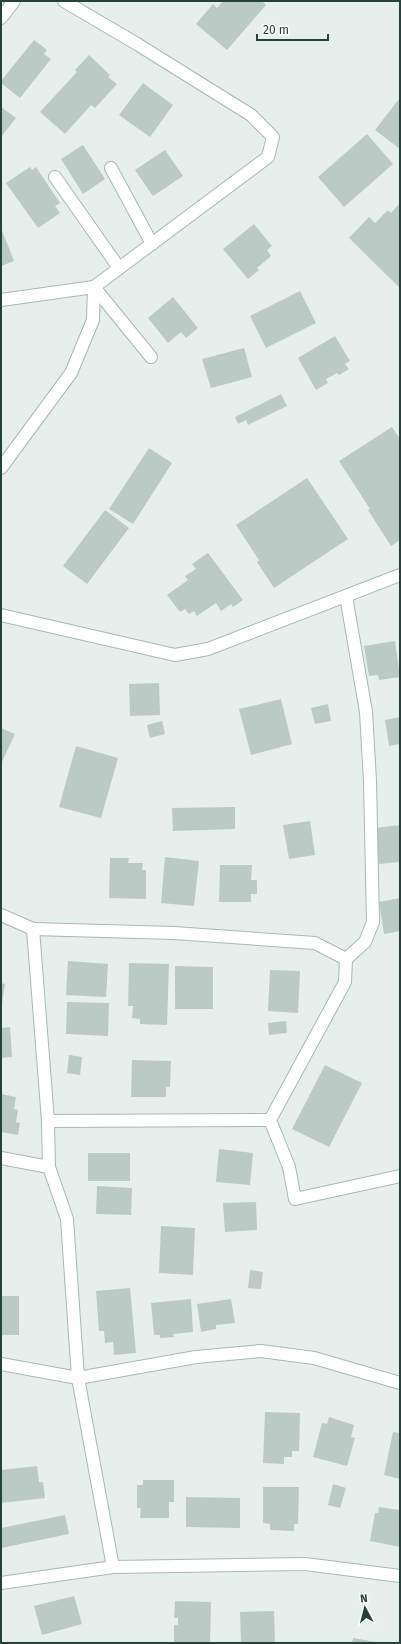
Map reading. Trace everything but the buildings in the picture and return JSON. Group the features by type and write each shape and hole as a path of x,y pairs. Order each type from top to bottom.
{"street":[{"path":"1,18 14,1"},
{"path":"1,300 94,287 268,157 273,137 251,114 64,1"},
{"path":"111,168 152,244"},
{"path":"55,177 119,268"},
{"path":"94,287 152,357"},
{"path":"1,468 71,373 93,320 94,287"},
{"path":"1,615 175,655 208,649 400,575"},
{"path":"270,1120 345,982 346,959 365,942 373,922 370,781 366,712 346,596"},
{"path":"1,914 33,929 174,933 315,943 346,959"},
{"path":"33,929 48,1121 49,1167 67,1219 78,1378 113,1567"},
{"path":"48,1121 270,1120"},
{"path":"270,1120 289,1167 295,1199 400,1176"},
{"path":"1,1158 49,1167"},
{"path":"1,1364 78,1378 196,1357 261,1351 314,1358 400,1383"},
{"path":"1,1583 113,1567 305,1564 400,1576"}]}
